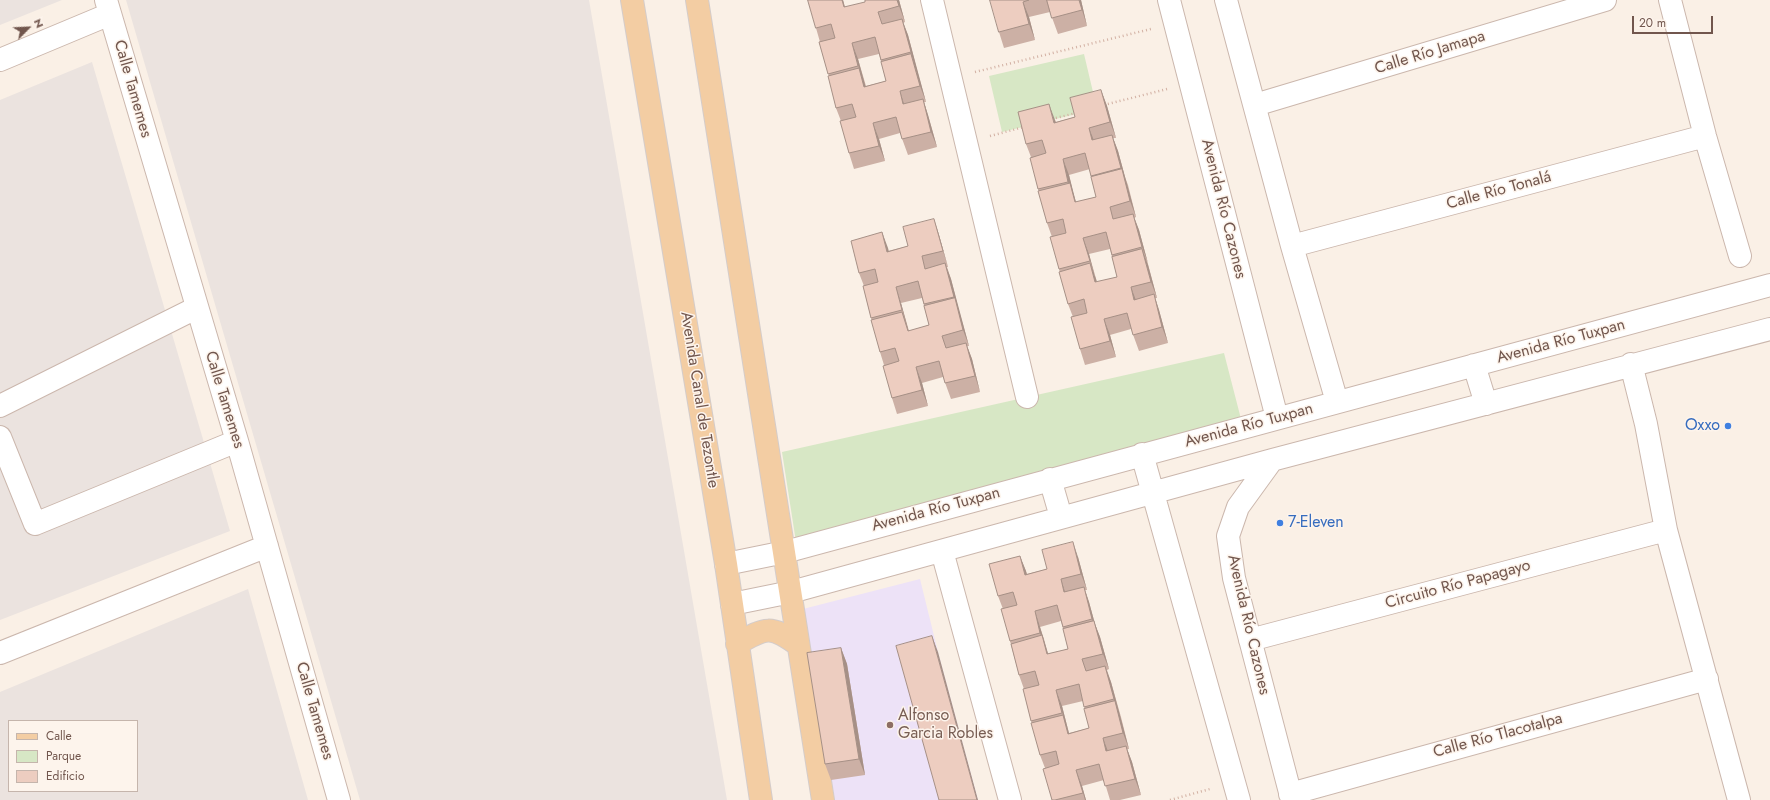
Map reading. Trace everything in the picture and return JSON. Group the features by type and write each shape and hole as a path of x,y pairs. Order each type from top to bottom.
{"main road":[{"name":"Avenida Canal de Tezontle","path":"632,0 726,564 761,800"},
{"path":"696,0 785,552 798,645 823,800"},
{"path":"737,644 753,635 769,630 780,632 798,645"}],"street":[{"path":"932,0 1027,397"},
{"name":"Avenida Río Cazones","path":"1169,0 1277,418"},
{"path":"1226,0 1292,246 1337,402"},
{"name":"Calle Río Jamapa","path":"1254,106 1605,0"},
{"path":"1670,0 1705,136 1740,256"},
{"path":"0,60 108,7"},
{"name":"Calle Tamemes","path":"108,7 196,308 237,442 339,800"},
{"name":"Calle Río Tonalá","path":"1292,246 1705,136"},
{"name":"Avenida Río Tuxpan","path":"726,564 785,552 1770,285"},
{"path":"0,406 196,308"},
{"path":"732,604 791,592 1272,460 1770,328"},
{"path":"1631,364 1646,424 1666,530 1739,800"},
{"path":"1474,366 1486,404"},
{"path":"0,437 35,524 237,442"},
{"path":"1142,454 1236,791"},
{"name":"Avenida Río Cazones","path":"1272,460 1238,507 1228,536 1234,578 1291,797"},
{"path":"1050,479 1062,517"},
{"name":"Circuito Río Papagayo","path":"1250,640 1666,530"},
{"path":"0,653 267,546"},
{"path":"942,551 1010,800"},
{"name":"Calle Río Tlacotalpa","path":"1291,797 1707,679"}],"path":[{"path":"950,78 1175,23"},
{"path":"1102,106 1191,83"},
{"path":"1049,120 1079,112"},
{"path":"966,142 1026,126"},
{"path":"1170,800 1236,791"}],"shaded area":[{"path":"0,0 62,0 0,25"},
{"path":"126,0 589,0 727,800 360,800"},
{"path":"92,62 230,531 0,620 0,100"},
{"name":"Alfonso Garcia Robles","path":"920,579 978,800 835,800 803,609"},
{"path":"248,589 308,800 0,800 0,692"}],"green space":[{"path":"1084,54 1097,109 1002,132 989,76"},
{"path":"1224,353 1241,419 796,542 782,452"}],"building":[{"path":"808,0 842,0 844,7 865,2 865,0 897,0 899,6 878,12 882,24 902,19 911,52 881,60 875,37 852,43 858,66 828,74 819,42 835,38 831,24 816,28"},
{"path":"990,0 1029,0 1023,2 1029,24 999,32"},
{"path":"1047,0 1079,0 1082,10 1052,18"},
{"path":"911,54 920,86 900,91 903,104 923,99 931,132 902,139 896,117 873,123 879,146 849,153 840,121 856,117 852,104 836,108 828,76 859,68 864,87 886,81 881,62"},
{"path":"1101,90 1110,122 1089,128 1092,140 1112,135 1121,168 1091,176 1085,153 1063,159 1068,182 1038,189 1030,158 1046,153 1042,140 1026,144 1018,112 1049,104 1054,123 1075,117 1070,98"},
{"path":"1122,169 1130,201 1110,207 1113,219 1133,214 1142,247 1112,255 1106,232 1083,238 1090,261 1059,269 1050,237 1066,233 1063,219 1047,223 1038,191 1070,183 1075,202 1096,197 1091,177"},
{"path":"934,219 943,251 922,256 925,269 945,263 954,297 924,304 918,281 896,287 902,310 871,318 863,286 878,282 875,269 859,273 851,241 882,232 887,252 908,246 903,227"},
{"path":"1142,249 1151,282 1131,287 1134,300 1154,294 1162,327 1133,335 1127,313 1104,319 1110,341 1080,349 1071,317 1087,313 1084,299 1068,304 1059,272 1090,263 1095,282 1117,277 1112,257"},
{"path":"955,298 963,330 942,336 946,348 966,343 975,376 945,383 939,361 916,367 922,390 892,398 883,366 899,361 895,348 880,352 871,320 902,312 908,331 929,325 924,306"},
{"path":"1073,542 1081,574 1061,579 1064,592 1084,587 1092,619 1063,627 1057,605 1035,611 1040,633 1010,641 1001,609 1017,605 1013,592 998,596 989,564 1020,556 1025,575 1047,569 1042,550"},
{"path":"1094,621 1103,654 1082,659 1086,671 1105,666 1114,699 1084,707 1079,684 1056,690 1062,713 1031,721 1023,689 1039,685 1035,671 1019,675 1011,644 1042,635 1047,654 1068,649 1063,629"},
{"path":"932,636 977,800 939,800 896,646"},
{"path":"841,648 859,759 825,764 807,653"},
{"path":"1115,701 1123,733 1103,738 1106,751 1126,746 1135,779 1105,786 1099,764 1076,770 1083,793 1052,800 1043,769 1059,764 1056,751 1040,755 1031,723 1063,715 1068,734 1089,728 1084,709"}],"place":[{"name":"Oxxo","path":"1728,426"},
{"name":"7-Eleven","path":"1280,523"},
{"name":"Alfonso Garcia Robles","path":"890,725"}]}
